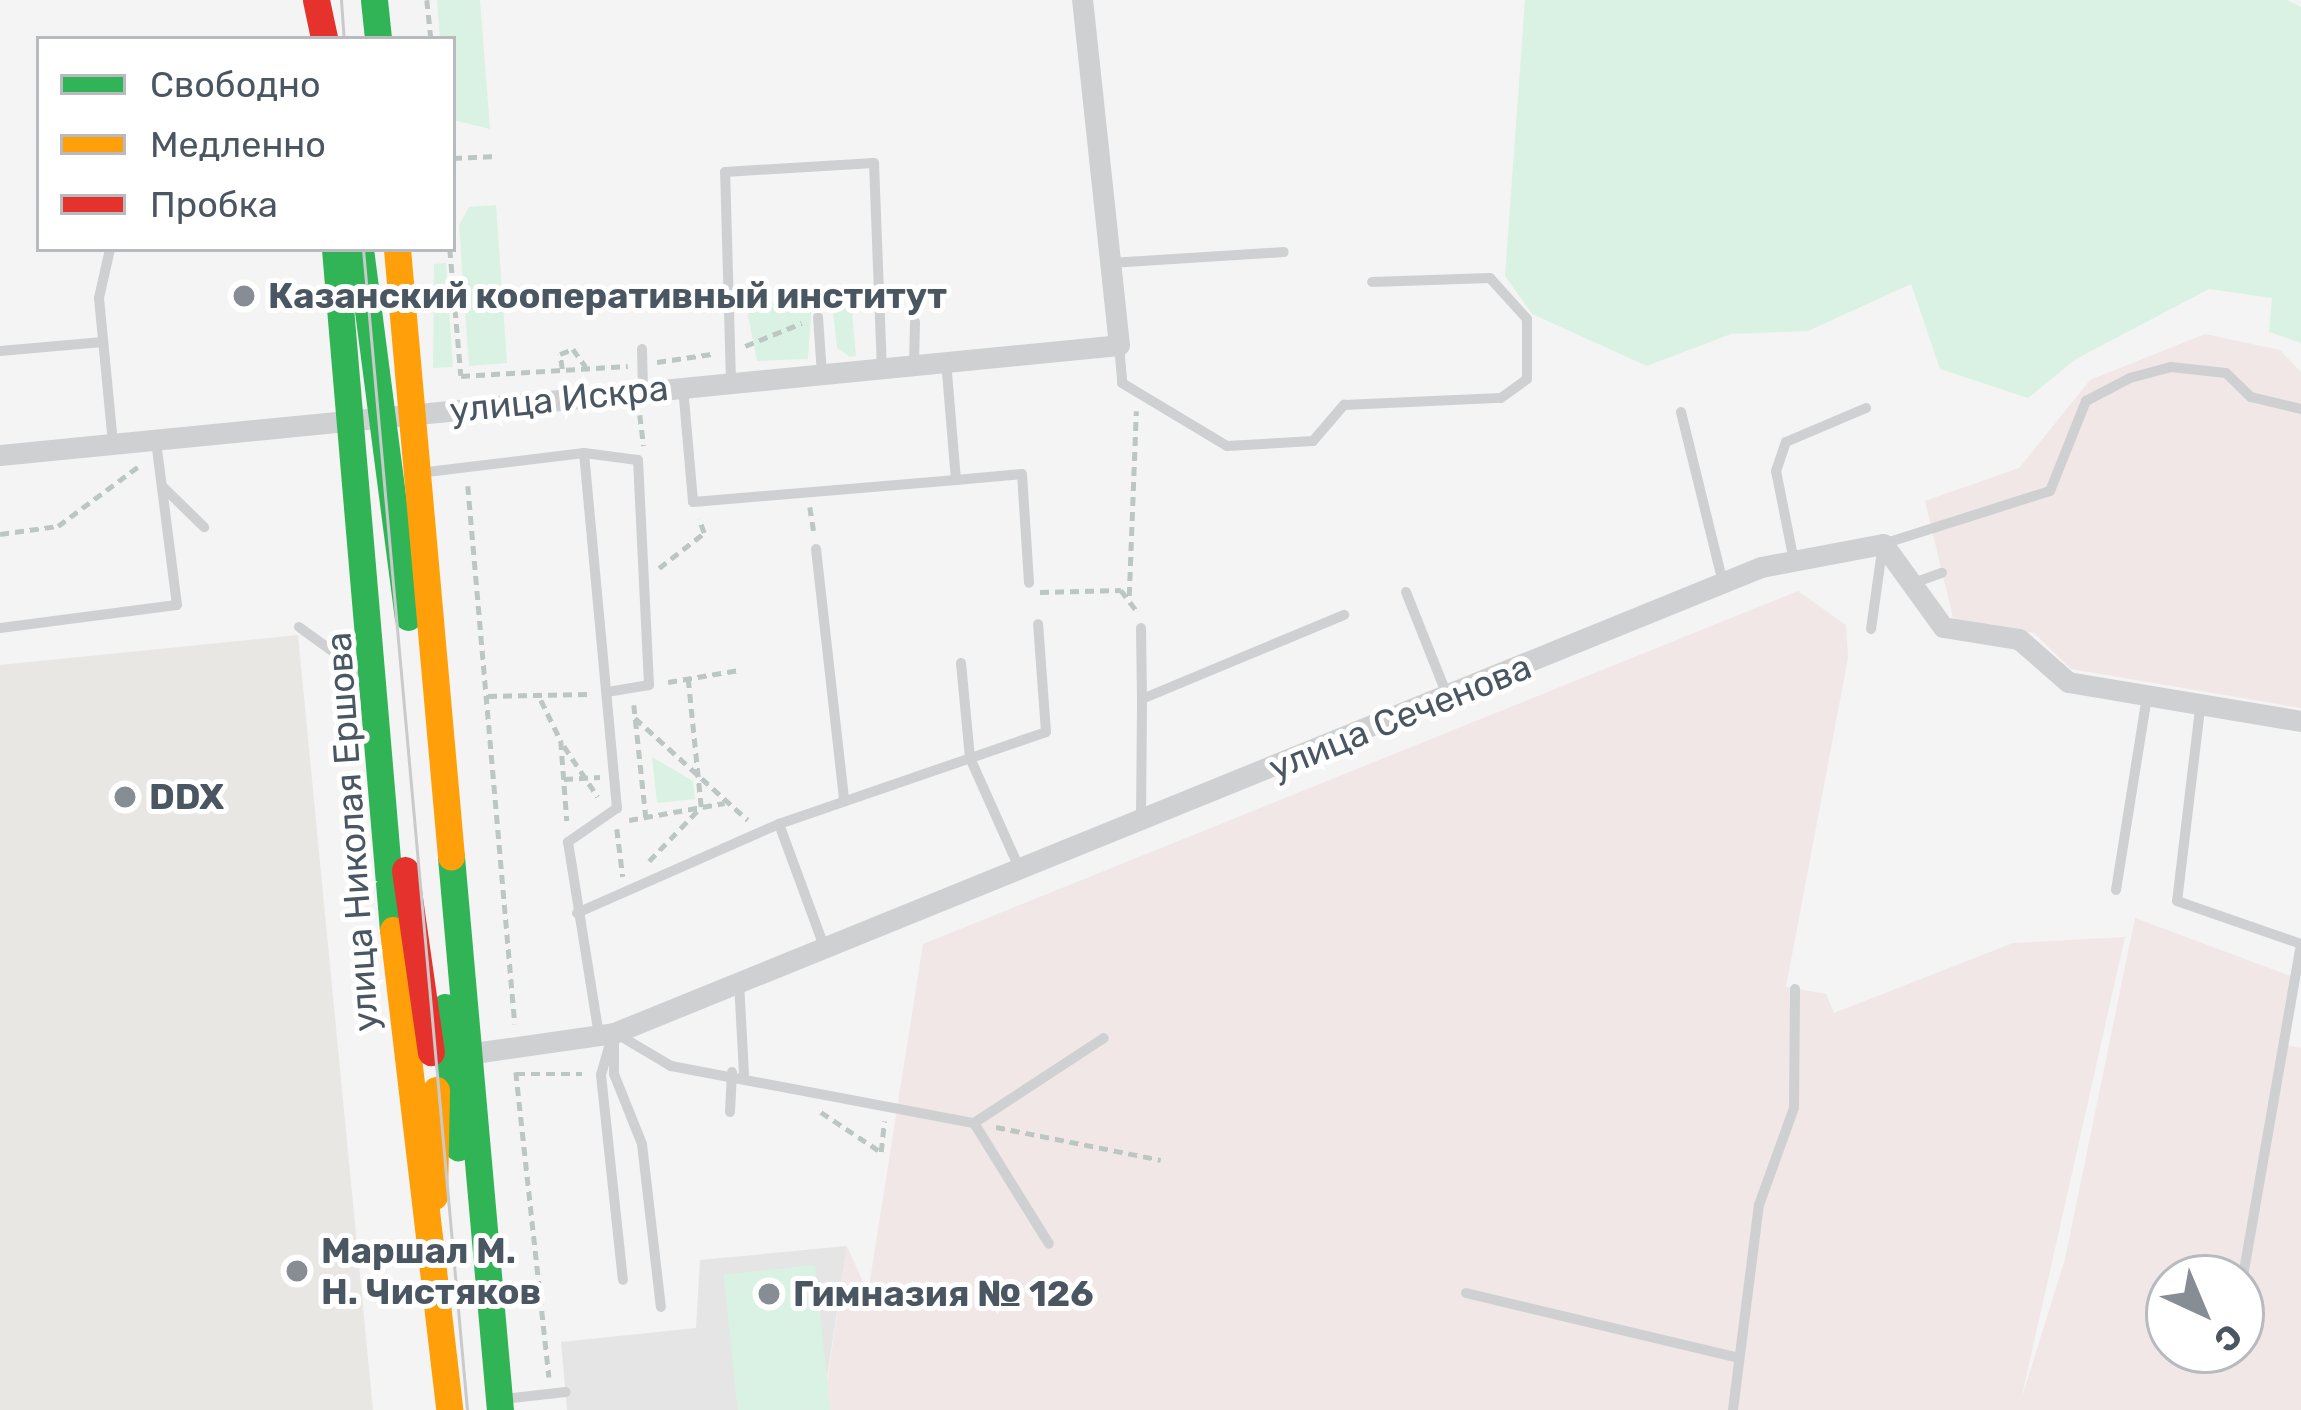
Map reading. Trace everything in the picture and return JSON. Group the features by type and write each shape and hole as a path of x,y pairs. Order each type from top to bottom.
{"main road":[{"path":"314,0 320,36"},
{"path":"374,0 378,36"},
{"name":"улица Николая Ершова","path":"336,252 383,417 416,473 437,776 499,1402"},
{"path":"360,252 437,776 448,1081 499,1402"},
{"path":"383,417 394,252"},
{"name":"улица Николая Ершова","path":"383,417 379,686 436,1083 433,1290 449,1410"}],"street":[{"path":"1082,0 1119,345"},
{"name":"улица Искра","path":"0,455 113,444 155,448 383,417 1119,345"},
{"path":"1883,544 1943,627 2019,639 2068,682 2146,702 2301,721"},
{"name":"улица Сеченова","path":"466,1054 606,1034 826,952 1723,583 1794,561 1883,544"}],"lane":[{"path":"731,382 725,172 874,163 882,368"},
{"path":"110,252 103,342 113,444"},
{"path":"1110,263 1284,252"},
{"path":"1119,345 1122,382 1227,446 1313,441 1344,405 1501,398 1527,379 1527,319 1490,278 1372,283"},
{"path":"818,317 822,374"},
{"path":"914,364 915,322"},
{"path":"0,351 103,342"},
{"path":"641,349 644,391"},
{"path":"946,361 956,480"},
{"path":"1871,629 1883,544 2050,491 2086,401 2130,378 2171,367 2226,373 2251,398 2301,409"},
{"path":"683,387 693,502 1022,474 1030,588"},
{"path":"1794,561 1776,472 1786,442 1866,408"},
{"path":"1681,412 1723,583"},
{"path":"0,628 177,605 155,448"},
{"path":"416,473 466,472 584,453 638,460 649,685 607,692"},
{"path":"584,453 614,777 613,818 568,842 577,913 614,1074 642,1144 661,1307"},
{"path":"162,486 204,527"},
{"path":"816,549 844,800"},
{"path":"1911,584 1942,573"},
{"path":"1406,592 1448,699"},
{"path":"1142,699 1344,614"},
{"path":"577,913 624,890 712,861 757,827 779,824 1046,732 1038,624"},
{"path":"299,627 379,686"},
{"path":"1141,822 1142,628"},
{"path":"961,664 970,758 1021,873"},
{"path":"2116,890 2146,702"},
{"path":"2200,709 2176,901 2300,948 2247,1254"},
{"path":"779,824 826,952"},
{"path":"730,1112 738,1073 740,982"},
{"path":"1733,1410 1734,1357 1760,1205 1794,1108 1795,988"},
{"path":"606,1034 671,1066 738,1073 974,1123 1104,1038"},
{"path":"606,1034 601,1075 623,1280"},
{"path":"974,1123 1049,1244"},
{"path":"1466,1293 1734,1357"},
{"path":"499,1402 566,1392"}],"path":[{"path":"427,0 431,36"},
{"path":"456,158 496,156"},
{"path":"450,252 461,376"},
{"path":"271,297 298,294"},
{"path":"562,369 560,354 573,349 586,369"},
{"path":"1136,391 1129,596 1142,628"},
{"path":"0,534 58,526 155,448"},
{"path":"466,472 550,1394"},
{"path":"808,492 816,549"},
{"path":"644,571 704,533 693,502"},
{"path":"1038,624 1030,588 1129,596"},
{"path":"649,685 740,670"},
{"path":"624,890 701,807 688,678"},
{"path":"632,688 646,817"},
{"path":"488,696 541,700 607,692"},
{"path":"541,700 561,741 613,818 624,890"},
{"path":"635,718 757,827"},
{"path":"561,741 568,842"},
{"path":"564,779 614,777"},
{"path":"588,828 613,818 728,802"},
{"path":"974,1123 1161,1160"},
{"path":"520,1230 533,1228"},
{"path":"523,1266 537,1265"}],"shaded area":[{"path":"2205,334 2280,350 2301,372 2301,708 2071,669 2034,633 1953,618 1925,501 2019,468 2090,380"},
{"path":"1798,591 1846,625 1848,658 1786,987 1826,994 1834,1013 2013,943 2125,937 2021,1400 2065,1259 2135,918 2296,978 2285,1045 2301,1048 2301,1410 823,1410 847,1246 868,1293 923,944"},
{"path":"298,635 373,1410 0,1410 0,665"},
{"name":"Гимназия № 126","path":"847,1246 822,1410 567,1410 561,1342 696,1328 700,1260"}],"green space":[{"path":"437,0 480,0 490,129 456,121 456,36 440,36"},
{"path":"1525,0 2287,0 2301,7 2301,343 2269,332 2272,298 2209,289 2076,359 2028,398 1940,369 1911,284 1808,331 1731,334 1647,366 1532,314 1505,276"},
{"path":"496,205 507,363 469,366 459,225 469,207"},
{"path":"446,263 453,367 433,368 434,264"},
{"path":"812,301 808,359 757,361 746,305"},
{"path":"851,301 856,356 850,357 837,348 832,302"},
{"path":"652,757 693,781 695,799 657,803"},
{"path":"815,1265 830,1410 738,1410 724,1275"}],"tram line":[{"path":"341,0 344,36"},
{"path":"363,252 467,1410"}],"traffic: fast":[{"path":"374,0 378,36"},
{"path":"335,252 393,930"},
{"path":"360,252 408,617"},
{"path":"451,857 500,1410"},
{"path":"445,1007 458,1147"}],"traffic: slow":[{"path":"397,252 451,857"},
{"path":"393,930 449,1410"},
{"path":"434,1196 436,1090"}],"traffic: jam":[{"path":"316,0 323,36"},
{"path":"405,870 431,1052"}],"place":[{"name":"Казанский кооперативный институт","path":"244,296"},
{"name":"DDX","path":"125,797"},
{"name":"Маршал М. Н. Чистяков","path":"297,1271"},
{"name":"Гимназия № 126","path":"769,1294"}]}
